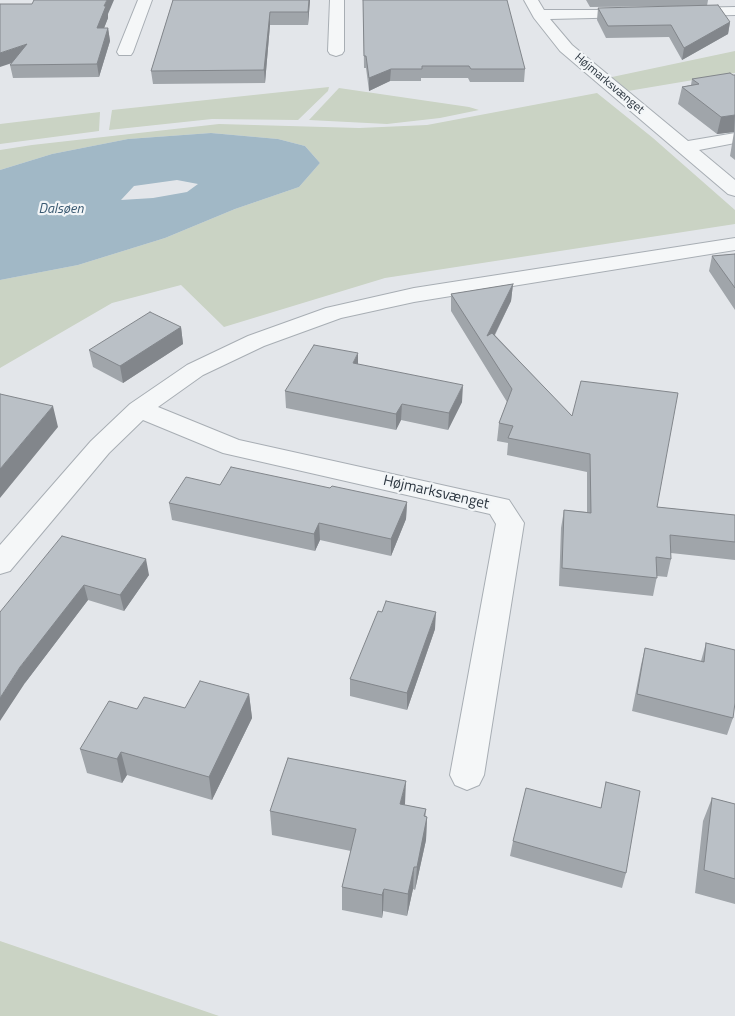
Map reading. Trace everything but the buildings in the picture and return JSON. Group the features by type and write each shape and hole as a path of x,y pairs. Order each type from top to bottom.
{"street":[{"path":"124,52 145,0"},
{"path":"336,52 337,0"},
{"name":"Højmarksvænget","path":"535,8 647,13"},
{"name":"Højmarksvænget","path":"535,8 566,48 735,190"},
{"path":"666,13 735,11"},
{"path":"684,147 735,138"},
{"path":"0,564 100,447 139,410 195,370 256,341 334,313 414,295 735,244"},
{"name":"Højmarksvænget","path":"139,410 232,447 499,507 510,523 467,775"}],"green space":[{"path":"735,51 735,73 628,91 612,77"},
{"path":"329,87 328,91 298,120 212,119 109,130 112,110"},
{"path":"339,88 479,110 440,118 387,124 309,120"},
{"path":"597,93 653,138 735,210 735,224 385,278 224,327 181,285 112,303 0,368 0,280 78,265 165,238 235,209 299,187 320,163 305,146 278,139 211,133 128,139 52,154 0,170 0,150 219,124 359,128 427,125"},
{"path":"100,112 99,131 0,144 0,124"},
{"path":"0,941 219,1016 0,1016"}],"water":[{"name":"Dalsøen","path":"211,133 278,139 305,146 320,163 299,187 235,209 165,238 78,265 0,280 0,170 52,154 128,139","holes":["177,180 198,184 187,192 153,198 121,200 134,186"]}]}
